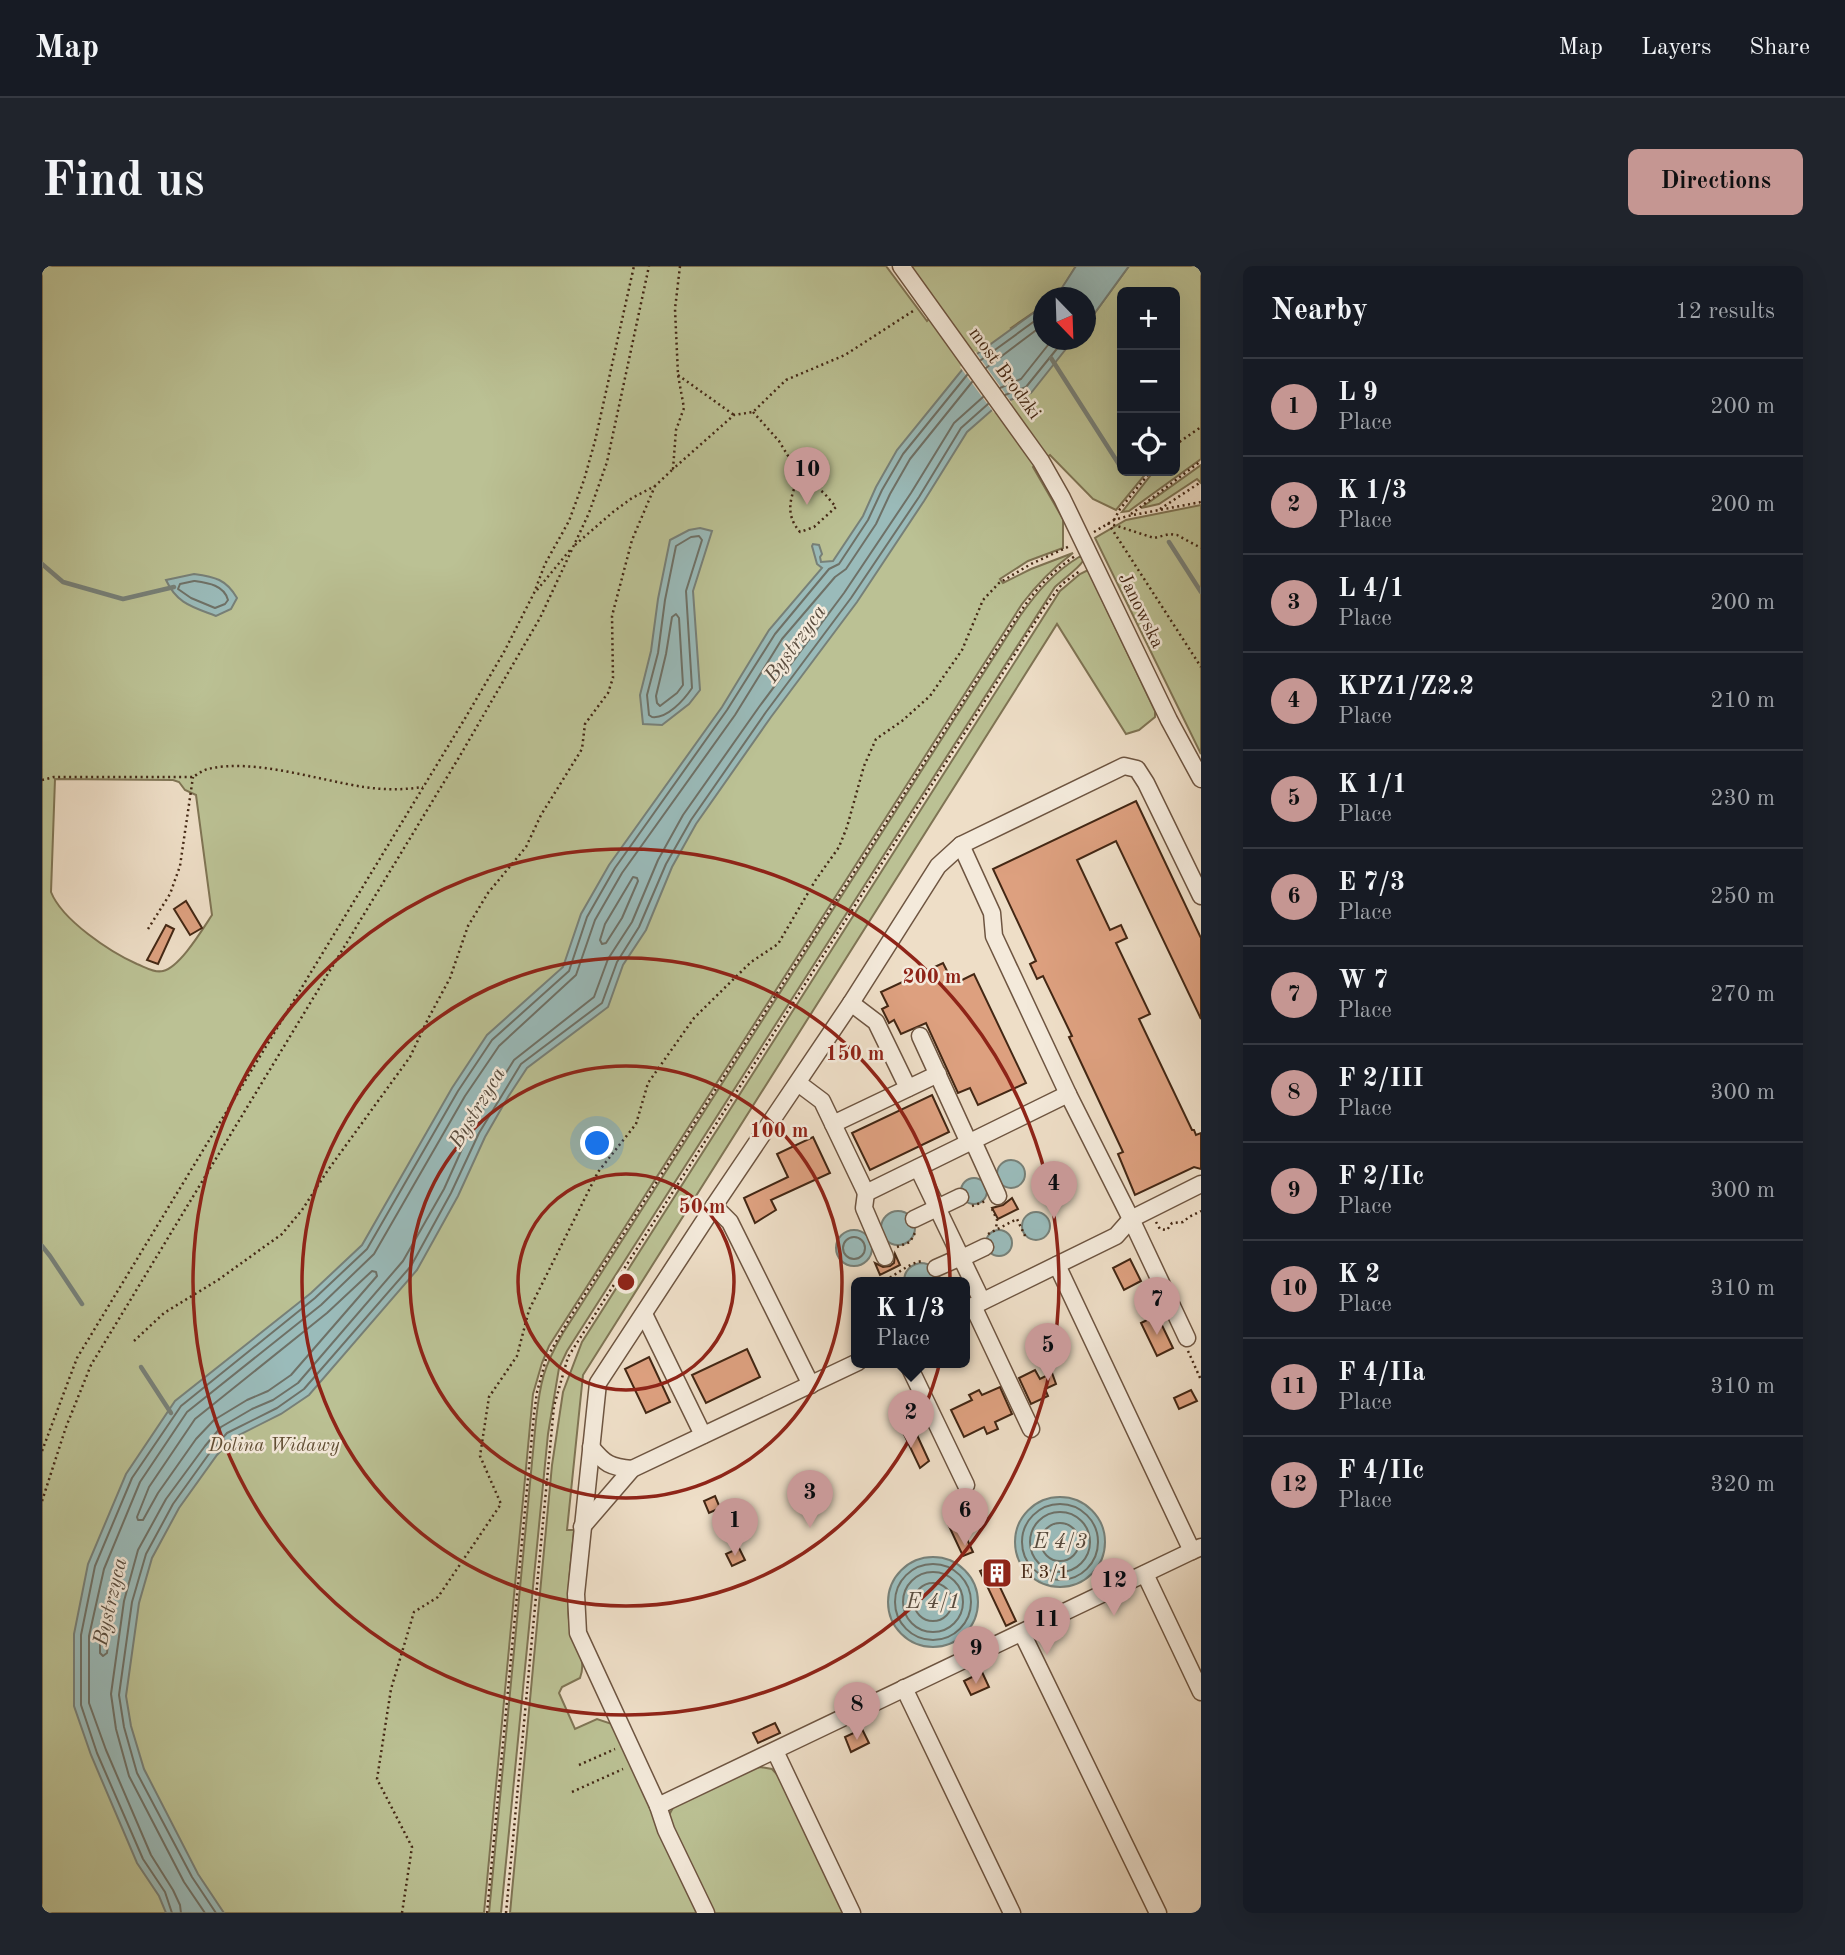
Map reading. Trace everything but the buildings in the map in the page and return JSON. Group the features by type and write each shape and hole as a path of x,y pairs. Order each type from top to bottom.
{"street":[{"path":"901,266 930,306"},
{"name":"most Brodzki","path":"930,306 1041,461"},
{"name":"Janowska","path":"1041,461 1201,779"},
{"path":"706,1913 578,1633 576,1594 598,1383 851,1003 938,866 961,845 1124,766 1137,769 1146,783 1201,896"},
{"path":"961,845 992,913 994,936 1187,1338"},
{"path":"851,1003 876,1022 908,1088"},
{"path":"920,1036 971,1142 991,1199"},
{"path":"833,1124 938,1074"},
{"path":"798,1083 822,1101 866,1193 864,1208 885,1257"},
{"path":"866,1193 1068,1094"},
{"path":"918,1168 962,1257 966,1277"},
{"path":"1031,1429 973,1306 1116,1236 1131,1219 1201,1184"},
{"path":"914,1219 960,1197"},
{"path":"714,1206 730,1222 811,1385"},
{"path":"936,1268 985,1247"},
{"path":"659,1806 1197,1549 1057,1265"},
{"path":"644,1314 703,1435"},
{"path":"582,1527 632,1469 851,1365"},
{"path":"910,1368 965,1485"},
{"path":"591,1447 603,1461 615,1468 632,1469"},
{"path":"1145,1574 1201,1692"},
{"path":"1022,1633 1158,1913"},
{"path":"904,1688 1012,1913"},
{"path":"775,1751 852,1913"}],"path":[{"path":"42,1451 77,1358 504,653 534,593 545,564 569,521 584,480 634,266"},
{"path":"42,1501 66,1427 91,1365 540,618 589,513 607,462 649,266"},
{"path":"673,469 676,430 684,408 678,375 675,309 680,266"},
{"path":"534,593 573,546 632,498 654,486 734,415 753,412 786,380 845,355 930,306"},
{"path":"678,375 734,415"},
{"path":"753,412 779,441 799,474 836,507 814,527 800,532 791,521 790,503 799,474"},
{"path":"1180,441 1201,427"},
{"path":"1128,516 1201,461"},
{"path":"1114,520 1147,476"},
{"path":"1158,510 1201,482"},
{"path":"134,1341 164,1314 218,1280 282,1234 302,1210 410,1057 450,978 468,926 488,893 526,847 541,815 582,749 585,724 608,693 612,678 612,616 620,580 632,540 654,486"},
{"path":"1108,523 1128,516 1201,502"},
{"path":"1108,523 1154,538 1177,535 1201,548"},
{"path":"1108,523 1201,667"},
{"path":"402,1913 412,1847 377,1779 391,1689 414,1612 438,1597 501,1503 480,1455 489,1397 517,1356 529,1310 598,1172 636,1124 648,1083 694,1018 751,962 778,944 815,881 839,847 864,766 876,739 902,721 930,696 962,650 983,600 999,583 1082,539"},
{"path":"42,780 54,777 194,777 206,769 240,766 290,771 365,788 396,790 423,787"},
{"path":"148,929 170,894 180,866 194,777"},
{"path":"991,1199 991,1209 997,1220 996,1229"},
{"path":"1150,1209 1159,1227 1164,1230 1172,1223 1184,1222 1201,1211"},
{"path":"985,1247 988,1233 1017,1219 1026,1238"},
{"path":"891,1277 916,1262 929,1262 936,1268"},
{"path":"1187,1338 1184,1342 1201,1380"},
{"path":"579,1765 629,1742"},
{"path":"572,1792 638,1762"}],"green space":[{"name":"Dolina Widawy","path":"42,266 886,266 927,321 940,308 910,266 1076,266 1063,287 1033,287 1033,313 1011,328 1033,346 1033,350 1037,350 1053,363 1064,350 1096,350 1096,311 1129,266 1201,266 1201,459 1180,474 1180,287 1117,287 1117,476 1144,476 1116,510 1093,499 1050,455 1033,467 1063,519 1063,548 1028,561 1000,579 1003,583 1073,553 1033,590 1022,604 549,1346 533,1394 484,1913 42,1913","holes":["55,779 179,782 185,790 196,795 212,915 176,963 163,971 156,971 126,959 88,934 65,913 51,892"]},
{"path":"1201,465 1201,483 1197,479 1159,504 1141,508"},
{"name":"Dolina Widawy","path":"1150,476 1177,476 1129,511 1122,512"},
{"path":"1201,505 1201,754 1095,538 1126,520"},
{"path":"1082,557 1083,561 1055,587 567,1351 559,1368 548,1434 501,1913 489,1913 536,1420 541,1384 551,1355 1020,616 1046,583"},
{"path":"1088,570 1155,711 1155,717 1139,730 1126,734 1057,624 583,1375 567,1530 574,1530 568,1595 569,1621 582,1660 582,1671 580,1678 562,1687 559,1693 575,1729 597,1719 612,1724 701,1913 510,1913 552,1465 563,1392 582,1342 1060,591"},
{"path":"760,1767 772,1769 783,1781 846,1913 710,1913 669,1827 669,1815 674,1806"}],"water":[{"path":"1076,266 1129,266 1096,311 1096,287 1062,287"},
{"name":"Bystrzyca","path":"1033,313 1033,350 1065,350 1031,393 992,410 967,432 857,602 771,717 696,824 672,867 646,930 623,965 608,1007 527,1068 485,1137 458,1196 417,1270 309,1395 281,1414 233,1438 217,1455 179,1508 152,1558 139,1603 126,1696 131,1726 144,1769 198,1874 224,1913 166,1913 159,1896 137,1863 91,1755 74,1706 74,1634 88,1564 126,1474 175,1401 311,1293 362,1245 452,1088 487,1035 563,967 581,914 609,865 722,707 769,630 822,568 817,564 813,544 819,545 821,562 833,561 863,516 897,450 977,354"},
{"path":"700,528 712,531 693,591 700,690 689,704 662,725 643,724 640,695 651,651 670,540 689,530"},
{"path":"194,574 214,578 229,587 237,598 231,609 216,616 193,607 175,594 166,580"},
{"path":"1011,1160 1021,1164 1025,1174 1021,1184 1011,1188 1001,1184 997,1174 1001,1164"},
{"path":"974,1178 983,1182 987,1191 983,1200 974,1204 965,1200 961,1191 965,1182"},
{"path":"898,1211 910,1216 915,1228 910,1240 898,1245 886,1240 881,1228 886,1216"},
{"path":"1036,1212 1046,1216 1050,1226 1046,1236 1036,1240 1026,1236 1022,1226 1026,1216"},
{"path":"854,1230 867,1235 872,1248 867,1261 854,1266 841,1261 836,1248 841,1235"},
{"path":"999,1230 1008,1234 1012,1243 1008,1252 999,1256 990,1252 986,1243 990,1234"},
{"path":"928,1264 939,1277 905,1277 913,1265"},
{"name":"E 4/3","path":"1051,1497 1069,1497 1085,1504 1098,1517 1105,1533 1105,1551 1098,1567 1085,1580 1069,1587 1051,1587 1035,1580 1022,1567 1015,1551 1015,1533 1022,1517 1035,1504"},
{"name":"E 4/1","path":"933,1557 950,1560 965,1570 975,1585 978,1602 975,1619 965,1634 950,1644 933,1647 916,1644 901,1634 891,1619 888,1602 891,1585 901,1570 916,1560"}],"pier":[{"path":"975,351 1012,403 994,413 960,367"}],"waterway":[{"path":"1051,358 1117,461"},
{"path":"1169,542 1201,592"},
{"path":"42,564 63,582 123,599 174,587"},
{"path":"42,1246 82,1304"},
{"path":"141,1367 171,1413"}],"place":[{"name":"K 2","path":"807,505"},
{"name":"KPZ1/Z2.2","path":"1054,1219"},
{"name":"W 7","path":"1157,1335"},
{"name":"K 1/1","path":"1048,1381"},
{"name":"K 1/3","path":"911,1448"},
{"name":"L 4/1","path":"810,1528"},
{"name":"E 7/3","path":"965,1546"},
{"name":"L 9","path":"735,1556"},
{"name":"E 3/1","path":"997,1573"},
{"name":"F 4/IIc","path":"1114,1616"},
{"name":"F 4/IIa","path":"1047,1655"},
{"name":"F 2/IIc","path":"976,1684"},
{"name":"F 2/III","path":"857,1740"}]}
